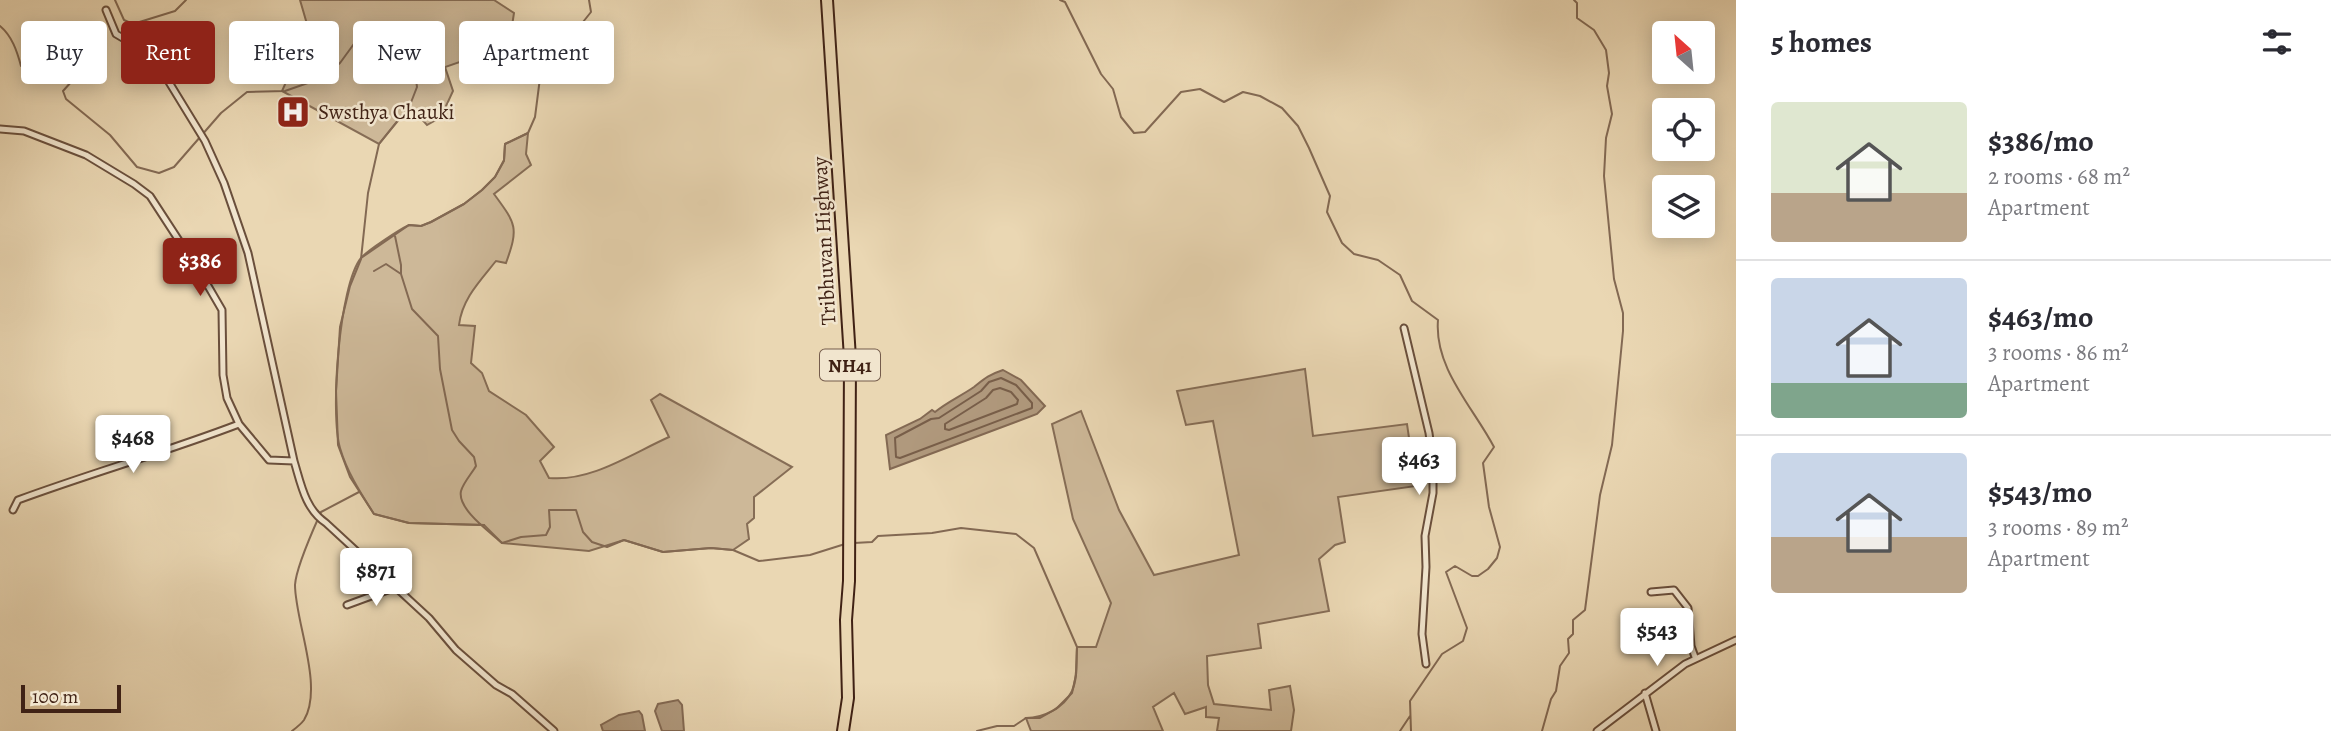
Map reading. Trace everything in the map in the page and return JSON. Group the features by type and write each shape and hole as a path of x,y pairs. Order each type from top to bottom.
{"highway":[{"name":"Tribhuvan Highway","path":"827,0 850,358 849,582 846,620 848,698 843,731"}],"street":[{"path":"106,10 116,34 153,56 205,141 224,183 248,253 293,461 309,507 314,515 429,618 456,650 554,731"},
{"path":"0,129 24,131 86,155 150,196 205,279 222,310 223,375 227,398 239,424 269,460 293,461"},
{"path":"1404,328 1429,433 1433,463 1433,494 1425,536 1422,634 1426,664"},
{"path":"13,510 18,500 239,424"},
{"path":"347,605 396,587"},
{"path":"1651,592 1674,590 1688,608 1691,646 1695,657"},
{"path":"1597,731 1645,692 1695,657 1736,640"},
{"path":"1645,692 1656,731"}],"shaded area":[{"path":"300,0 494,0 514,13 513,21 459,21 459,62 445,67 453,91 441,117 427,125 410,106 379,144 282,91 285,84 339,84 339,21 306,21"},
{"path":"528,133 526,154 531,165 494,194 513,226 513,241 506,263 496,261 473,291 461,316 459,325 475,326 471,363 482,373 489,391 526,415 554,447 540,461 549,478 580,476 595,471 669,437 651,400 660,394 792,467 754,497 754,518 747,524 749,539 733,550 711,548 663,552 624,540 589,551 502,543 484,525 409,523 374,514 350,474 337,431 336,380 342,321 353,273 361,258 391,236 409,225 421,226 431,222 464,204 482,190 495,177 504,161 505,144"},
{"path":"1305,369 1313,436 1407,424 1416,486 1338,497 1345,542 1335,545 1319,559 1329,611 1258,624 1261,648 1207,656 1208,685 1214,704 1271,710 1269,690 1290,686 1294,710 1291,731 1217,731 1219,718 1206,717 1206,707 1185,714 1174,693 1153,707 1163,731 1031,731 1026,718 1052,711 1064,702 1072,691 1077,647 1096,647 1111,603 1073,519 1052,424 1081,411 1119,510 1154,575 1239,555 1213,421 1186,425 1177,391"}],"water":[{"path":"1003,370 1021,380 1045,406 1037,414 890,469 886,435 920,419 932,410 935,412 987,377"},
{"path":"678,700 682,705 684,731 662,731 655,711 658,704"},
{"path":"639,711 645,731 603,731 601,725 619,715"}],"waterway":[{"path":"115,0 124,20 133,24 175,11 186,0"},
{"path":"361,258 409,225 421,226 464,204 495,177 504,160 505,144 528,133 535,117 540,78 552,63 556,41 575,32 591,12 589,0"},
{"path":"1060,0 1065,2 1101,74 1113,89 1121,117 1134,133 1145,132 1181,92 1200,89 1224,102 1243,92 1260,96 1282,108 1298,126 1309,148 1330,196 1327,212 1342,243 1354,254 1378,260 1400,275 1412,301 1438,320 1438,338 1448,371 1494,447 1483,463 1489,507 1500,547 1497,558 1478,576 1472,576 1455,566 1446,572 1467,628 1463,641 1442,654 1410,701 1411,731"},
{"path":"1542,731 1556,691 1560,666 1569,653 1568,639 1573,634 1573,620 1585,610 1600,495 1612,445 1623,331 1623,313 1614,279 1604,176 1606,138 1612,114 1607,86 1609,73 1606,50 1594,30 1577,18 1577,3 1574,0"},
{"path":"0,26 11,39 21,66 49,66 60,71 72,81 63,91 66,99 110,135 137,167 159,173 174,167 221,113 247,92 285,91 322,78 340,63 356,41 369,36 403,51 414,64 417,87 410,105 379,144 368,193 361,259 350,286 340,327 336,391 338,445 350,477 374,514 409,523 484,525"},
{"path":"395,236 401,274"},
{"path":"374,271 386,264 401,274 412,309 438,336 440,369 452,430 474,457 476,466 462,488 461,498 476,520 502,543 521,537 546,535 550,527 549,510 576,510 583,532 592,542 607,547 624,540 663,552 711,548 733,550 759,561 810,555 845,544"},
{"path":"292,731 304,720 311,690 296,600 298,569 321,512 359,492"},
{"path":"854,543 872,542 878,536 932,533 961,528 1016,534 1034,548 1077,647 1072,693 1056,709 1040,718 1026,718 1014,726 997,726 977,731"},
{"path":"1400,731 1410,716"}],"place":[{"name":"Swsthya Chauki","path":"293,112"}]}
